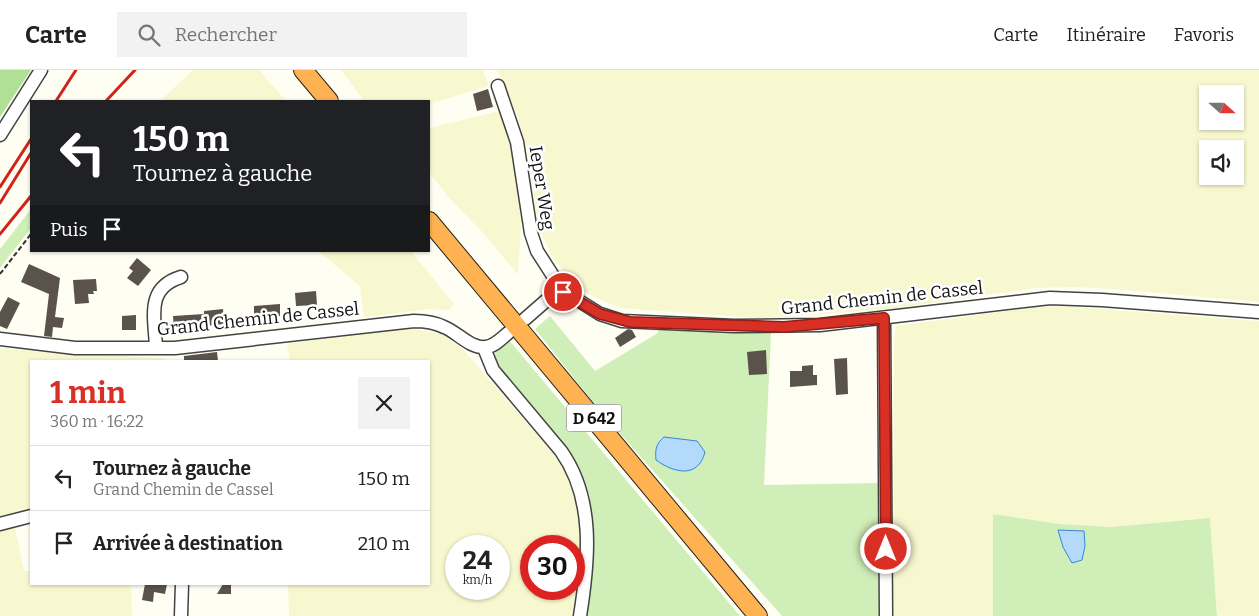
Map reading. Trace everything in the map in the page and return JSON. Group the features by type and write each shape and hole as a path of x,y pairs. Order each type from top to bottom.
{"highway":[{"path":"302,70 327,100"},
{"name":"D 642","path":"430,222 758,616"}],"street":[{"path":"0,135 41,70"},
{"name":"Ieper Weg","path":"498,86 517,142 531,233 537,251 555,279 559,293"},
{"path":"156,348 156,295 167,282 181,277"},
{"path":"525,318 549,298 559,293"},
{"name":"Grand Chemin de Cassel","path":"559,293 571,296 600,314 630,322 784,327 884,318 1050,298 1259,312"},
{"path":"884,318 886,616"},
{"name":"Grand Chemin de Cassel","path":"0,340 75,348 156,348 414,321 430,322 444,327 474,345 484,348"},
{"path":"508,333 493,345 484,348 493,370 561,451 580,487 586,513 587,539 580,616"},
{"path":"0,524 30,516"},
{"path":"181,616 182,585"}],"path":[{"path":"0,274 9,259 30,235"}],"green space":[{"path":"0,70 31,70 0,117"},
{"path":"193,70 259,70 285,100 161,100"},
{"path":"341,70 483,70 489,86 430,104 430,100 363,100"},
{"path":"497,70 1259,70 1259,302 1074,287 1035,288 898,308 787,317 754,318 620,308 586,293 571,280 553,258 538,227 528,153 519,121"},
{"path":"504,110 520,202 521,223 518,275 486,236 449,198 430,173 430,128"},
{"path":"30,210 30,229 0,268 0,249"},
{"path":"319,252 412,252 454,304 449,310 429,309 364,317 360,286"},
{"path":"1061,306 1259,321 1259,616 1217,616 1210,518 1111,527 1060,524 993,514 993,616 893,616 894,344 896,326 1034,307"},
{"path":"550,316 595,371 658,333 658,327 771,333 764,485 881,483 880,616 782,616 601,412 535,329"},
{"path":"413,329 441,334 463,349 565,470 575,495 580,535 520,535 520,600 576,600 573,616 289,616 288,585 430,585 430,360 290,360 287,344 366,333"},
{"path":"508,339 740,616 587,616 594,533 589,494 579,467 496,367 495,354 498,348"},
{"path":"0,348 164,358 165,360 30,360 30,510 0,519"},
{"path":"993,514 1060,524 1111,527 1210,518 1217,616 993,616"},
{"path":"15,527 24,571 30,571 30,585 131,585 132,616 0,616 0,530"}],"water":[{"path":"664,437 697,441 705,452 702,461 691,470 685,471 670,468 656,460 658,444"},
{"path":"1058,530 1084,531 1085,546 1082,560 1072,563 1063,547"}],"building":[{"path":"488,89 493,107 477,111 473,94"},
{"path":"137,258 151,270 138,286 127,278 133,271 129,268"},
{"path":"29,264 60,278 55,317 64,318 62,328 53,327 52,337 44,336 49,294 21,282"},
{"path":"96,279 97,291 93,291 94,294 88,294 89,303 75,304 73,280"},
{"path":"316,291 317,305 296,306 295,293"},
{"path":"8,297 20,303 7,329 0,326 0,312"},
{"path":"280,304 280,316 254,318 254,306"},
{"path":"223,309 224,324 174,329 173,316 204,314 204,311"},
{"path":"136,315 136,330 122,330 122,316"},
{"path":"628,329 632,330 636,337 620,347 615,338"},
{"path":"766,350 767,374 749,375 747,352"},
{"path":"217,352 218,360 184,360 184,356"},
{"path":"847,358 848,394 836,395 834,359"},
{"path":"813,365 813,375 817,375 817,385 790,387 790,371 802,371 802,366"},
{"path":"145,585 167,585 165,594 154,592 153,602 142,600"},
{"path":"222,585 231,585 231,594 217,594"}],"railway":[{"path":"57,100 76,70"},
{"path":"107,100 135,70"},
{"path":"0,187 30,141"},
{"path":"0,203 30,155"},
{"path":"0,234 30,197"}],"route":[{"path":"563,292 600,314 630,322 784,327 884,318 886,549"}]}
